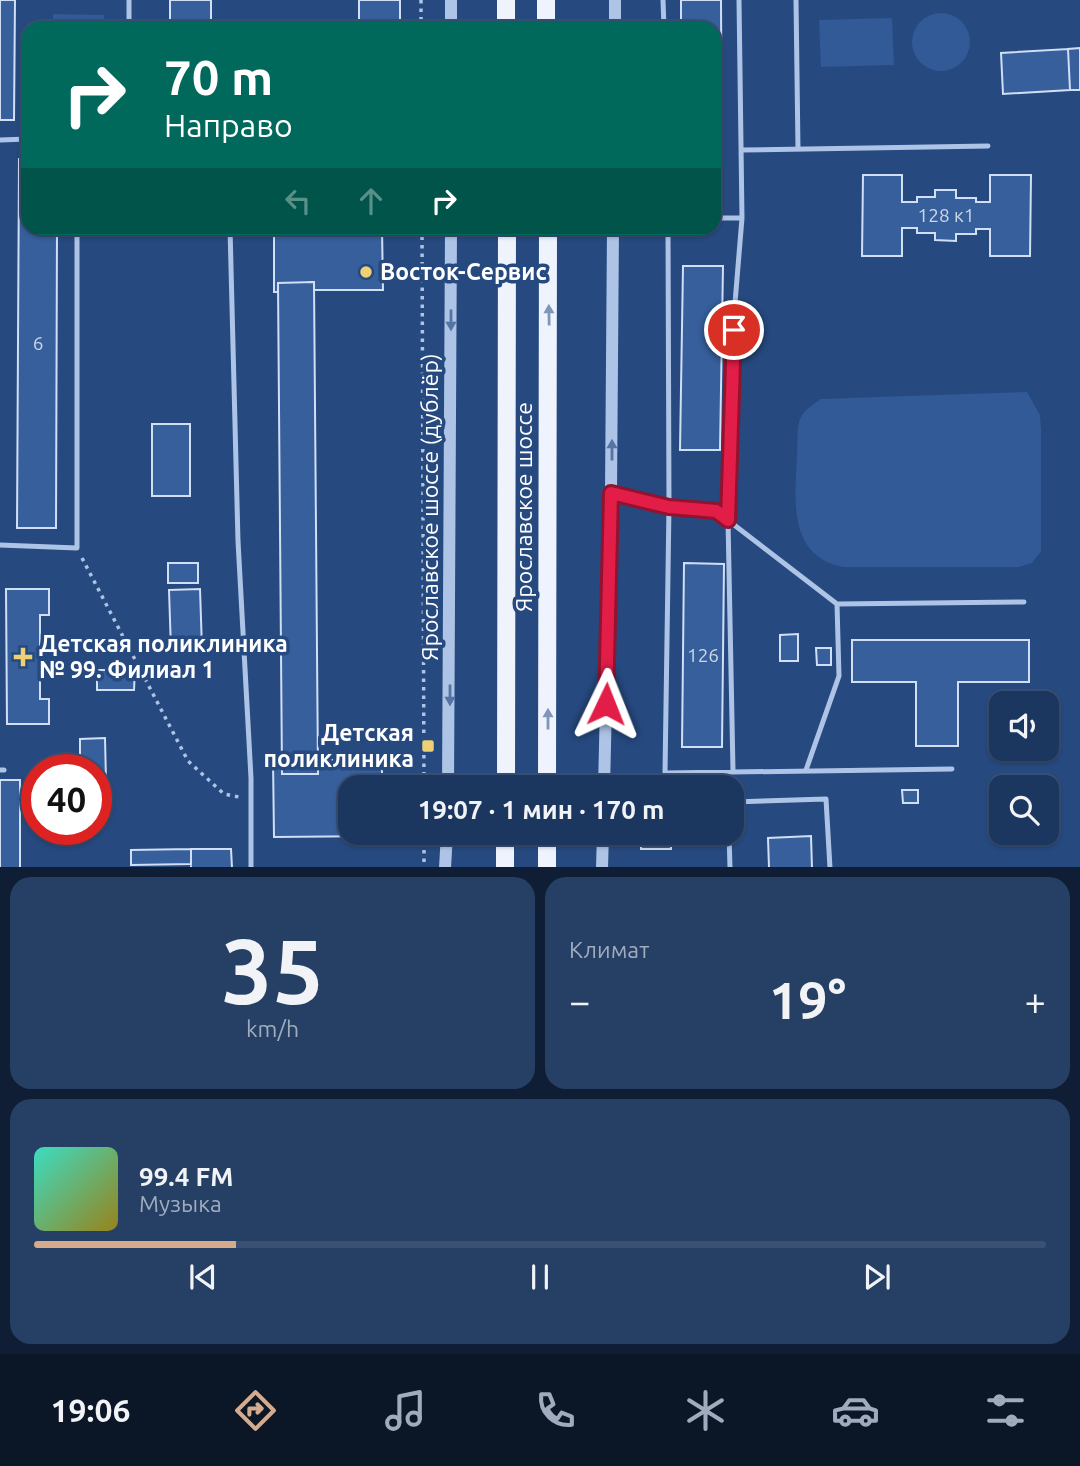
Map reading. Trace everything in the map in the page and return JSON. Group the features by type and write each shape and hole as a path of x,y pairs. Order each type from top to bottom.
{"main road":[{"path":"506,0 506,21"},
{"path":"546,0 546,21"},
{"name":"Ярославское шоссе","path":"506,775 507,235"},
{"name":"Ярославское шоссе","path":"547,775 548,235"},
{"path":"505,845 505,867"},
{"path":"547,845 547,867"}],"street":[{"path":"451,0 451,21"},
{"path":"615,0 615,21"},
{"name":"Ярославское шоссе (дублёр)","path":"448,775 452,235"},
{"path":"604,775 611,493 613,235"},
{"path":"445,867 446,845"},
{"path":"602,867 603,845"}],"lane":[{"path":"129,0 129,21"},
{"path":"663,0 664,21"},
{"path":"733,771 728,520 734,303 742,218 739,0"},
{"path":"796,0 798,149"},
{"path":"0,140 21,139"},
{"path":"741,150 988,146"},
{"path":"721,218 742,218"},
{"path":"0,545 77,548 77,235"},
{"path":"230,235 238,541 251,800 251,867"},
{"path":"668,235 669,507 665,773 952,769"},
{"path":"611,493 669,507 716,511 837,604 1024,602"},
{"path":"806,771 839,676 837,604"},
{"path":"744,802 826,799 830,867"},
{"path":"729,845 730,867"}],"path":[{"path":"421,0 421,21"},
{"path":"422,235 424,775"},
{"path":"77,548 188,761 224,794 251,800"},
{"path":"424,845 424,867"}],"shaded area":[{"path":"941,13 962,21 970,42 962,63 941,71 920,63 912,42 920,21"},
{"path":"53,14 104,15 104,21 53,21"},
{"path":"892,18 894,65 821,67 819,20"},
{"path":"1027,392 1040,415 1041,429 1041,551 1032,563 1019,567 843,567 825,561 812,551 803,538 798,523 795,489 798,425 807,409 821,399"}],"building":[{"path":"0,0 15,0 14,120 0,120"},
{"path":"170,0 211,0 211,21 170,21"},
{"path":"359,0 400,0 400,21 359,21"},
{"path":"681,0 721,0 722,204 721,21 681,21"},
{"path":"1080,48 1080,90 1070,90 1068,49"},
{"path":"1068,49 1070,90 1003,94 1001,53"},
{"path":"21,159 21,235 57,235 56,528 17,528"},
{"path":"863,175 902,175 902,202 917,202 917,197 935,197 935,190 956,190 956,198 976,198 976,202 990,202 990,175 1031,175 1030,256 990,256 990,229 976,229 976,234 956,234 956,241 935,240 935,233 917,233 917,228 902,228 902,256 862,256"},
{"path":"274,235 382,235 383,290 314,290 314,282 278,283 278,292 274,292"},
{"path":"683,266 723,266 720,450 680,450"},
{"path":"314,282 318,774 282,774 278,283"},
{"path":"152,424 190,424 190,496 152,496"},
{"path":"168,563 198,563 198,583 168,583"},
{"path":"684,563 724,564 722,747 682,747"},
{"name":"Детская поликлиника № 99. Филиал 1","path":"6,589 49,589 49,615 40,615 40,699 49,699 49,724 7,724"},
{"path":"200,589 202,649 171,650 169,590"},
{"path":"798,634 798,661 780,661 780,635"},
{"path":"852,640 1029,640 1029,682 958,682 958,746 916,746 916,682 852,682"},
{"path":"816,648 831,648 831,665 817,665"},
{"path":"97,670 135,670 134,690 97,690"},
{"path":"105,738 105,754 80,754 80,739"},
{"path":"382,759 382,775 338,775 338,836 274,837 273,760 282,760 282,774 318,774 318,760"},
{"path":"0,780 20,780 20,867 0,867"},
{"path":"902,790 918,790 918,803 903,803"},
{"path":"811,836 812,867 769,867 768,838"},
{"path":"641,845 671,845 671,849 641,849"},
{"path":"191,849 191,864 131,865 131,850"},
{"path":"191,849 231,849 232,867 191,867"}],"place":[{"name":"Восток-Сервис","path":"366,272"},
{"name":"Детская поликлиника № 99. Филиал 1","path":"23,657"},
{"name":"Детская поликлиника","path":"428,746"}],"route":[{"path":"606,704 611,493 669,507 716,511 728,520 734,330"}]}
